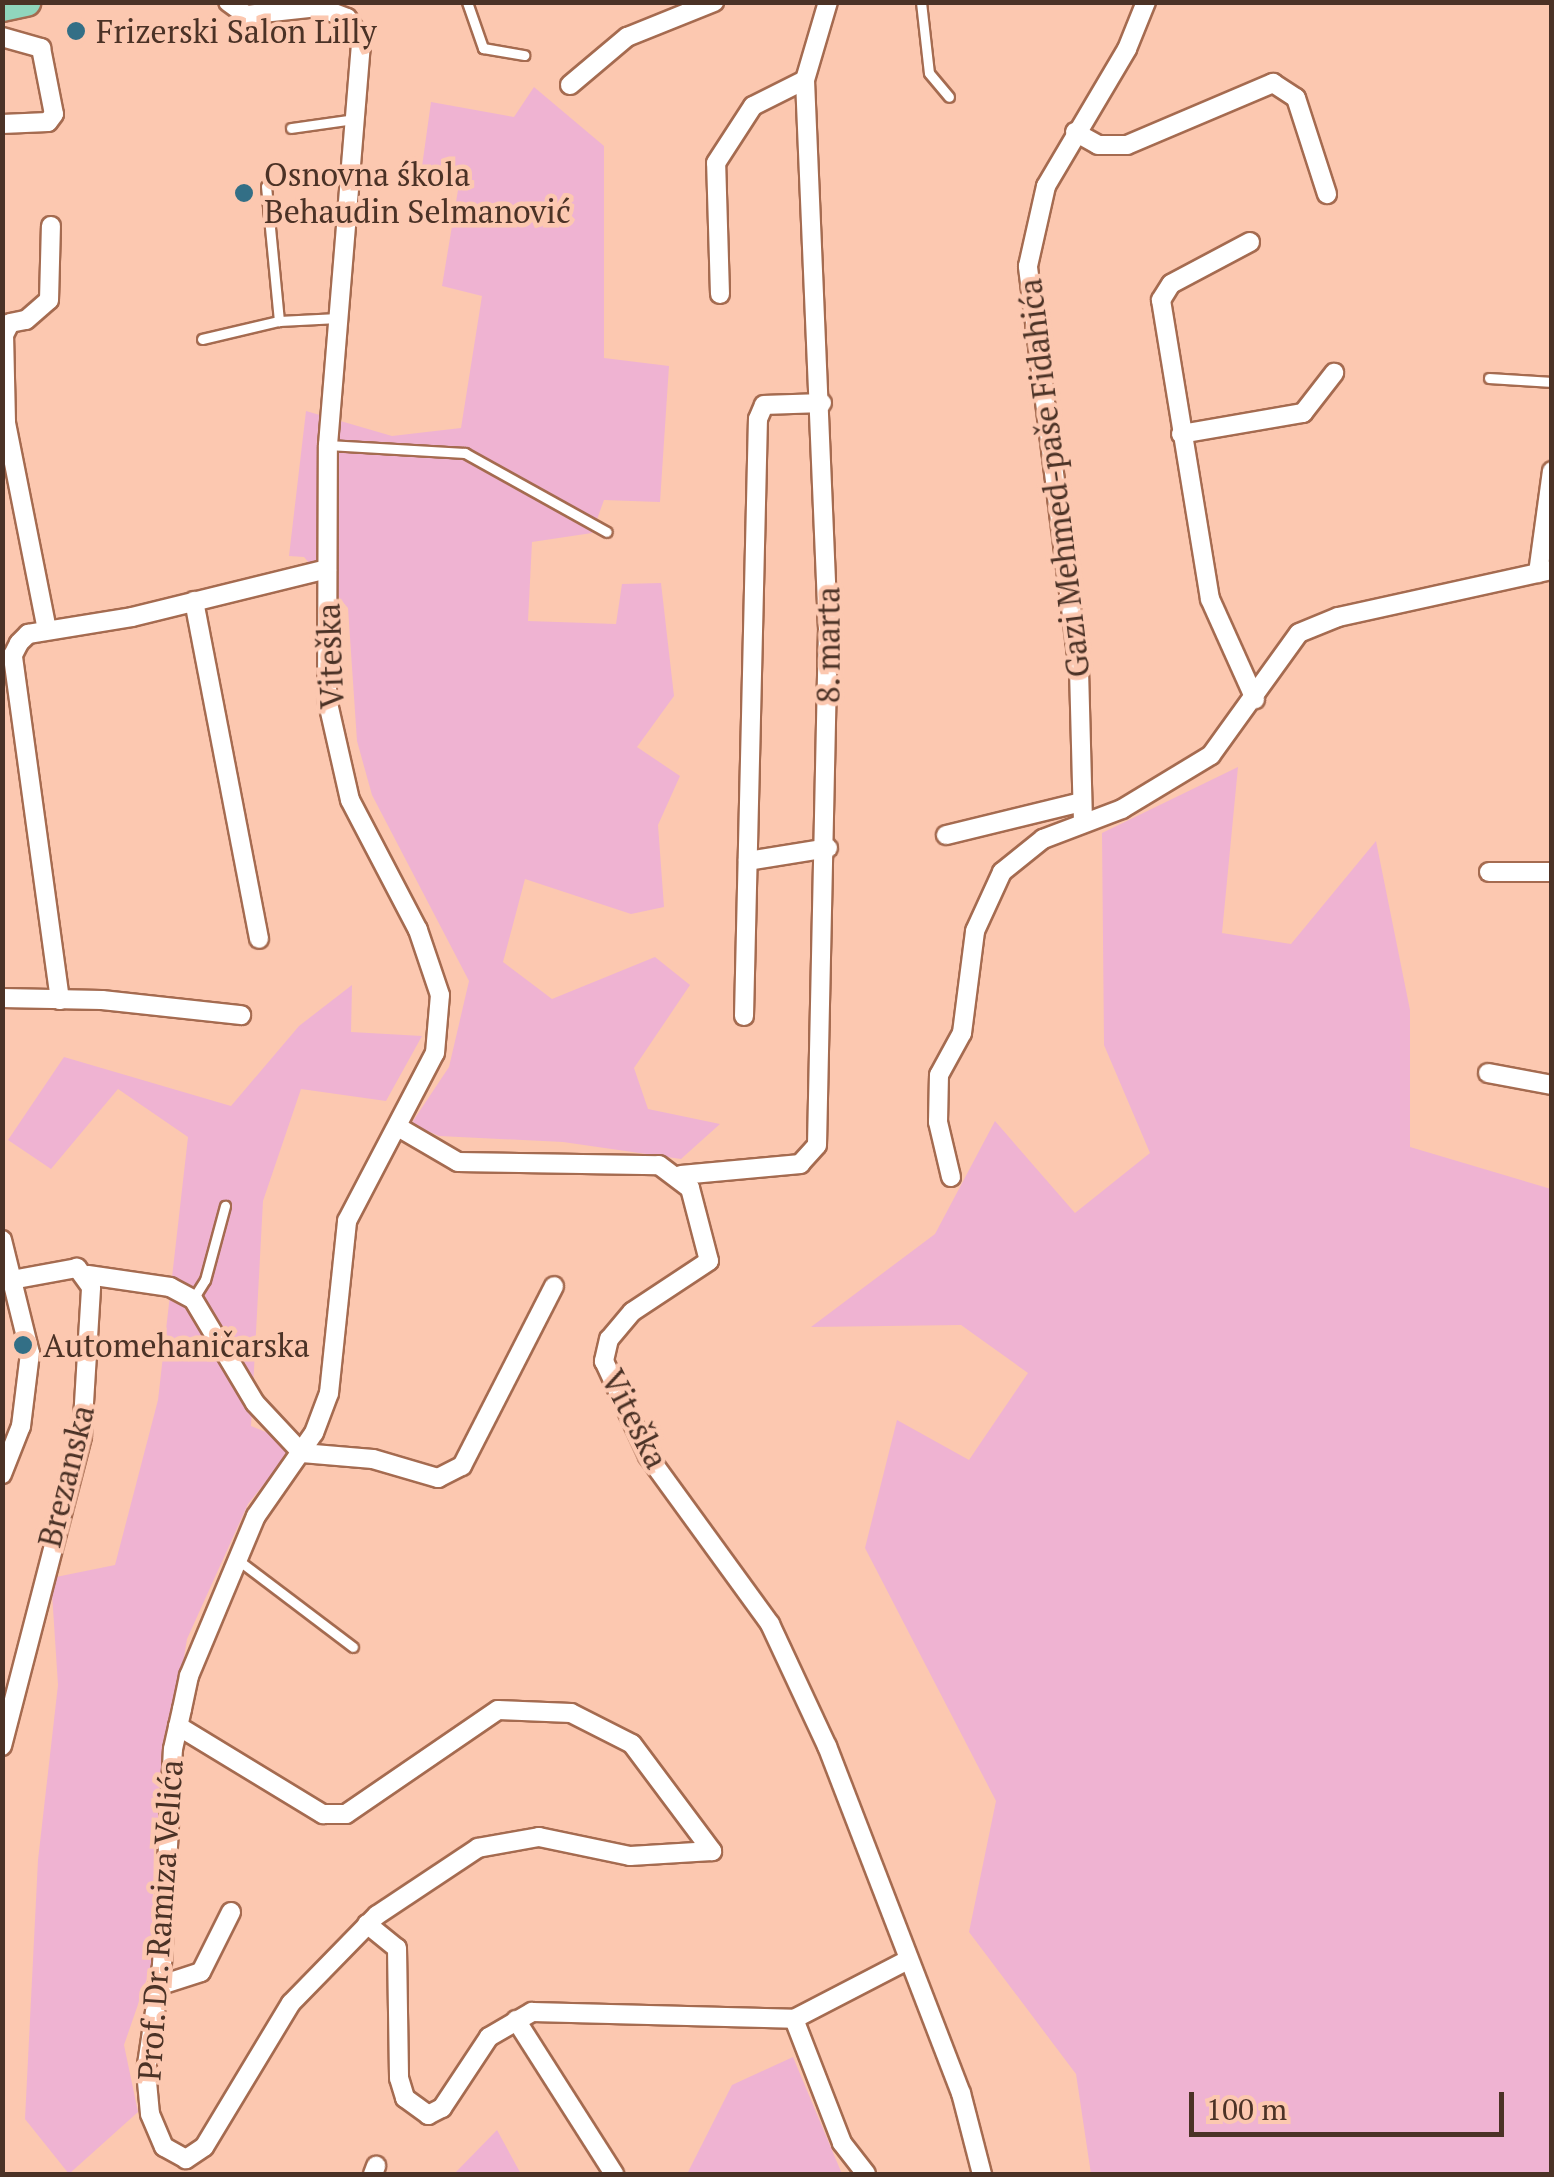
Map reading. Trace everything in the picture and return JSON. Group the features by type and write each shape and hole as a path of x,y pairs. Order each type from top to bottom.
{"main road":[{"path":"2,7 26,2"}],"street":[{"name":"Viteška","path":"228,2 246,15 318,7 346,18 363,54 328,446 326,699 350,800 418,930 440,995 435,1053 398,1127"},
{"path":"570,85 628,37 714,2"},
{"name":"8. marta","path":"681,1175 800,1164 814,1154 828,848 822,403 805,80 828,2"},
{"name":"Gazi Mehmed-paše Fidahića","path":"1083,822 1079,672 1028,266 1046,186 1127,49 1146,2"},
{"path":"2,37 41,48 54,114 48,122 2,124"},
{"path":"720,294 716,163 754,106 805,80"},
{"path":"1075,132 1098,145 1127,146 1273,83 1296,98 1327,194"},
{"path":"48,630 6,422 4,335 10,323 49,300 52,226"},
{"path":"1250,242 1171,284 1162,300 1210,600 1255,699"},
{"path":"1181,434 1303,413 1334,373"},
{"path":"744,1016 758,419 764,405 822,403"},
{"path":"951,1178 937,1091 968,1015 980,912 1002,872 1022,853 1186,774 1226,740 1299,634 1316,624 1545,572 1552,471"},
{"name":"Viteška","path":"60,1000 13,655 28,634 194,601 327,569"},
{"path":"194,601 259,939"},
{"path":"946,835 1081,802"},
{"path":"748,861 828,848"},
{"path":"1488,872 1552,872"},
{"path":"2,998 241,1015"},
{"path":"1488,1073 1552,1084"},
{"path":"398,1127 458,1162 659,1165 681,1175"},
{"name":"Prof. Dr. Ramiza Velića","path":"178,1726 323,1814 346,1814 498,1710 572,1713 624,1737 709,1838 712,1850 630,1856 539,1837 497,1840 367,1924 291,2004 204,2147 180,2166 164,2147 146,2099 178,1726 201,1642 238,1560 271,1491 302,1453 329,1393 347,1221 398,1127"},
{"name":"Viteška","path":"681,1175 712,1250 710,1261 632,1312 608,1339 604,1361 648,1456 770,1624 827,1746 906,1961 961,2092 982,2174"},
{"name":"Brezanska","path":"2,1240 17,1279 30,1353 28,1388 2,1474"},
{"path":"17,1279 77,1268 88,1275 170,1287 192,1299 255,1403 302,1453 373,1458 447,1478 462,1466 554,1286"},
{"name":"Brezanska","path":"2,1746 82,1436 88,1275"},
{"path":"158,1986 200,1972 231,1912"},
{"path":"367,1924 397,1948 399,2078 420,2114 442,2108 489,2037 516,2020 557,2009 794,2019 906,1961"},
{"path":"794,2019 842,2143 866,2174"},
{"path":"516,2020 614,2174"}],"lane":[{"path":"467,2 483,48 524,55"},
{"path":"921,2 929,73 950,97"},
{"path":"292,128 340,126 357,117"},
{"path":"266,186 278,321"},
{"path":"202,338 278,321 338,318"},
{"path":"1489,378 1552,382"},
{"path":"328,446 465,453 607,532"},
{"path":"192,1299 205,1280 225,1206"},
{"path":"238,1560 353,1646"}],"shaded area":[{"path":"534,87 604,146 604,358 669,366 660,502 604,500 592,533 532,542 528,621 616,624 622,584 661,583 674,696 637,747 680,776 658,825 664,907 631,914 525,879 503,962 552,999 655,957 690,985 634,1068 648,1109 720,1124 681,1159 563,1142 439,1136 411,1124 449,1067 469,981 372,795 357,741 348,608 304,557 289,556 306,411 392,436 461,428 482,296 442,286 458,190 419,188 431,102 514,117"},
{"path":"1238,767 1222,933 1291,944 1376,841 1410,1010 1410,1147 1551,1189 1551,2174 1091,2174 1076,2074 969,1932 996,1801 865,1548 897,1420 969,1460 1028,1373 961,1325 811,1327 935,1234 995,1121 1075,1213 1150,1153 1104,1045 1102,833"},
{"path":"352,985 351,1032 422,1036 386,1101 301,1089 263,1201 251,1426 296,1444 248,1504 187,1639 154,1841 152,1964 124,2045 138,2112 69,2174 25,2119 38,1860 58,1685 51,1578 115,1565 158,1400 188,1137 118,1089 51,1169 8,1140 64,1057 231,1106 299,1026"},
{"path":"793,2057 842,2174 687,2174 732,2085"},
{"path":"497,2130 521,2174 454,2174"}],"place":[{"name":"Frizerski Salon Lilly","path":"76,31"},
{"name":"Osnovna śkola Behaudin Selmanović","path":"244,193"},
{"name":"Automehaničarska","path":"23,1345"}]}
